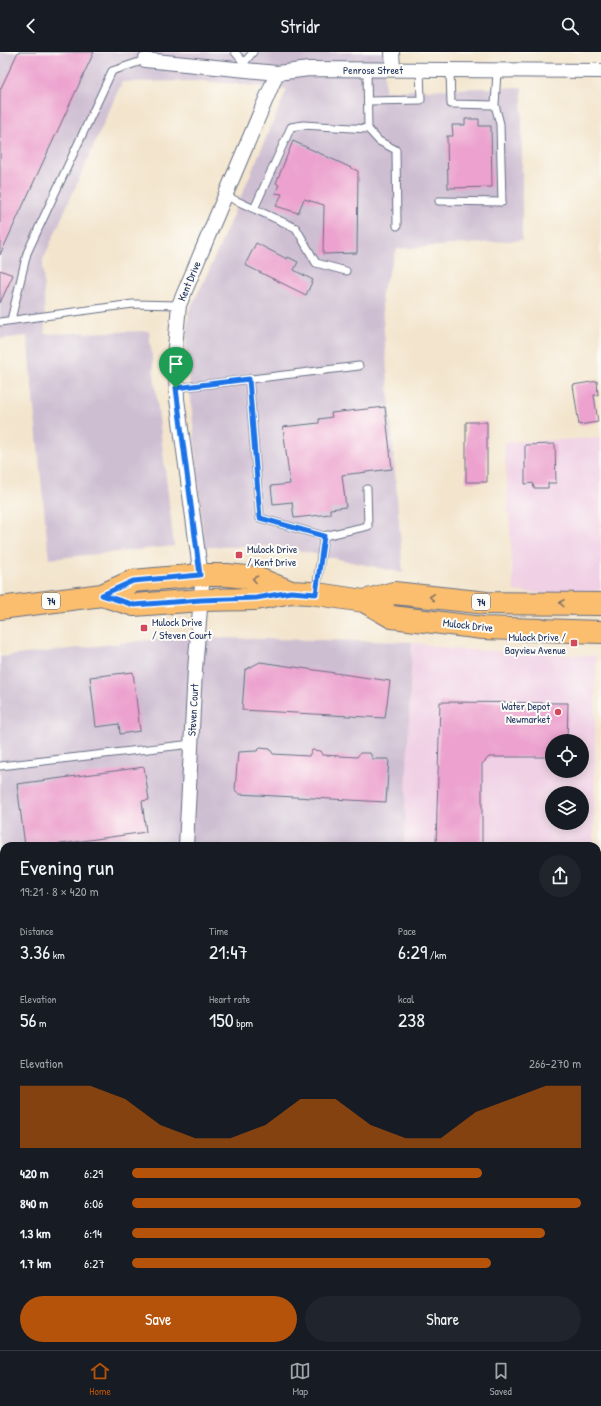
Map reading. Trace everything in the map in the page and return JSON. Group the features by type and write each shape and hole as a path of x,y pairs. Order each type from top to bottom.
{"main road":[{"name":"Mulock Drive","path":"0,608 102,595 133,581 200,575 227,575 256,578 291,592"},
{"name":"Mulock Drive","path":"102,595 134,605 256,598 291,592 364,601 392,617 483,628 601,632"},
{"name":"Mulock Drive","path":"364,601 394,593 486,603 601,604"}],"street":[{"path":"392,52 392,69"},
{"name":"Penrose Street","path":"145,60 244,67 277,73 309,69 601,71"},
{"name":"Kent Drive","path":"200,575 176,388 175,348 179,305 277,73"},
{"name":"Steven Court","path":"186,842 202,584 200,575"}],"lane":[{"path":"235,52 244,67"},
{"path":"244,67 252,52"},
{"path":"11,320 27,253 112,71 145,60"},
{"path":"367,69 368,129 379,141 396,150 397,226"},
{"path":"368,101 421,100 420,70"},
{"path":"450,70 451,104 495,105"},
{"path":"439,201 502,202 500,124 495,105 497,71"},
{"path":"254,209 291,127 303,125 368,129"},
{"path":"226,196 296,228 316,263 346,271"},
{"path":"0,322 133,304 179,305"},
{"path":"176,388 359,366"},
{"path":"249,379 260,518 324,536 368,526 367,489"},
{"path":"316,594 324,536"},
{"path":"0,766 192,744"}],"shaded area":[{"path":"0,52 384,52 385,91 522,87 522,240 397,249 381,293 403,573 278,546 204,547 186,345 189,311 208,273 287,89 204,81 122,82 43,260 45,334 149,331 174,546 49,559 27,336 0,339"},
{"path":"601,438 601,587 597,592 549,594 514,591 504,442"},
{"path":"174,637 412,642 404,842 0,842 0,657"},
{"path":"412,642 449,649 596,656 594,842 404,842"}],"building":[{"path":"18,52 94,52 0,255 0,90"},
{"path":"465,119 479,119 479,126 491,126 492,187 448,188 447,136 453,136 452,125 465,125"},
{"path":"293,141 358,171 357,253 323,254 324,205 304,199 298,213 276,206 282,194 275,193 279,185 276,183"},
{"path":"256,243 287,259 288,257 298,262 294,270 313,280 306,295 245,265"},
{"path":"0,270 13,275 0,303"},
{"path":"597,381 598,395 594,395 598,422 579,425 573,385"},
{"path":"385,407 392,469 342,475 346,507 330,509 330,514 294,518 292,502 273,504 271,486 290,484 283,427 319,423 319,419 332,417 331,413"},
{"path":"466,422 487,422 487,482 466,482"},
{"path":"555,444 556,483 548,483 548,488 534,488 533,483 525,484 525,445"},
{"path":"260,662 390,681 385,718 242,710 245,670"},
{"path":"133,672 140,731 120,734 119,724 96,727 90,677"},
{"path":"440,702 568,703 567,734 545,734 545,757 489,757 482,764 482,842 436,842"},
{"path":"260,748 270,749 273,754 309,756 312,750 321,751 323,755 357,757 360,753 370,753 373,759 389,759 386,802 239,794 235,790 238,752 257,751"},
{"path":"144,767 149,800 142,801 146,832 75,842 24,842 17,784"}],"place":[{"name":"Mulock Drive / Kent Drive","path":"239,555"},
{"name":"Mulock Drive / Steven Court","path":"144,628"},
{"name":"Mulock Drive / Bayview Avenue","path":"574,643"},
{"name":"Water Depot Newmarket","path":"558,712"}],"route":[{"path":"249,379 260,518 324,536 316,594 291,592 256,598 134,605 102,595 133,581 200,575 176,388 249,379"}]}
